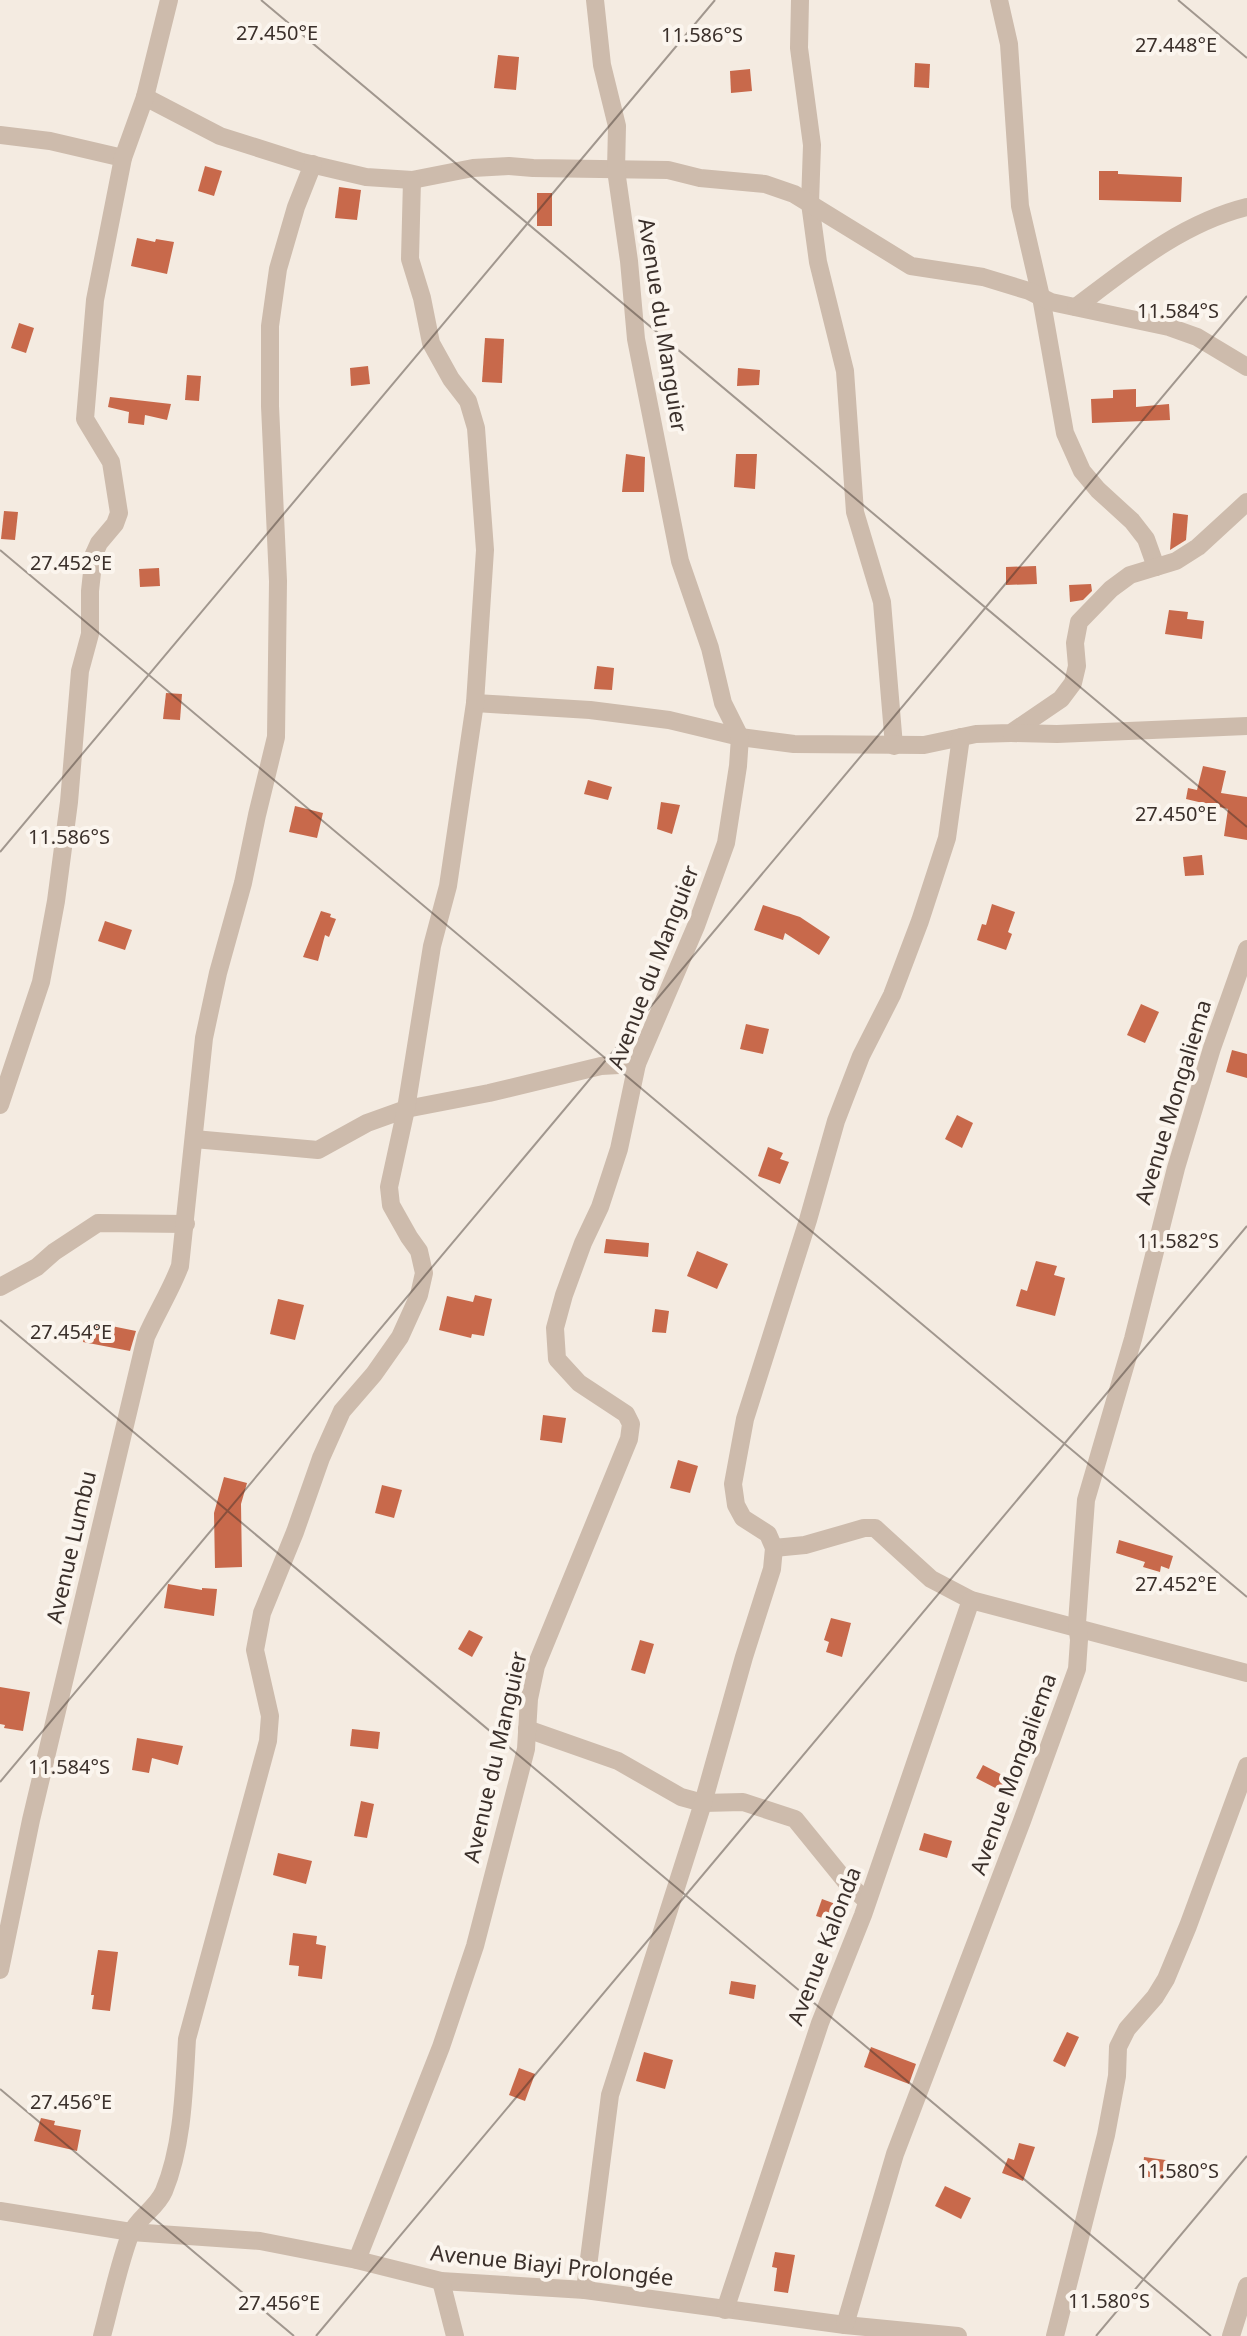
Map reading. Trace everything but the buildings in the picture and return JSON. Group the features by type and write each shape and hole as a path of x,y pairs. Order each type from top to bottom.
{"street":[{"path":"0,1105 41,982 56,901 69,802 80,671 90,634 94,554 119,513 111,462 85,419 95,300 123,158 145,97 169,0"},
{"name":"Avenue du Manguier","path":"357,2260 441,2047 475,1946 526,1749 529,1699 536,1666 629,1439 631,1424 626,1414 579,1383 557,1359 555,1328 564,1295 600,1207 619,1149 637,1064 696,926 726,843 738,766 740,737 723,703 710,648 680,561 636,339 616,170 617,126 602,65 595,0"},
{"path":"800,0 799,48 812,145 810,203 818,262 845,371 855,512 882,602 894,746"},
{"path":"999,0 1009,44 1020,206 1041,297 1065,433 1082,471 1146,539 1156,567"},
{"path":"145,97 220,136 366,177 412,180 473,168 509,166 668,170 700,178 765,184 794,194 911,266 983,277 1051,302 1169,327 1197,337 1247,367"},
{"path":"0,135 50,141 123,158"},
{"name":"Avenue Lumbu","path":"0,1970 31,1820 146,1337 180,1266 204,1038 276,737 278,581 270,406 270,326 278,269 296,207 313,164"},
{"path":"102,2336 131,2232 158,2202 168,2177 184,2089 187,2039 268,1741 270,1716 255,1650 262,1613 342,1411 400,1337 419,1295 424,1273 419,1251 391,1205 389,1187 406,1109 432,946 448,886 475,703 485,550 476,428 468,401 451,379 431,343 410,259 412,180"},
{"path":"1076,307 1175,235 1224,213 1247,207"},
{"path":"1011,733 1061,699 1073,683 1079,622 1091,608 1130,575 1176,561 1198,547 1247,502"},
{"path":"475,703 590,710 669,720 740,737 794,744 894,746 935,744 989,733 1057,734 1247,726"},
{"path":"585,2290 610,2095 703,1803 772,1569 774,1548 768,1534 743,1518 736,1505 733,1484 745,1419 836,1121 861,1056 892,995 947,838 961,737"},
{"name":"Avenue Mongaliema","path":"845,2325 895,2154 1077,1669 1086,1500 1133,1339 1176,1168 1212,1048 1247,949"},
{"path":"194,1139 318,1150 367,1123 406,1109 601,1066 637,1064"},
{"path":"0,1287 37,1267 98,1223 186,1224"},
{"path":"774,1548 805,1545 864,1528 875,1528 931,1579 971,1600 1247,1673"},
{"name":"Avenue Kalonda","path":"725,2310 820,2023 867,1901 971,1600"},
{"path":"527,1729 618,1761 681,1797 703,1803 743,1802 795,1819 847,1883 867,1901"},
{"path":"1055,2336 1106,2135 1117,2076 1118,2047 1127,2029 1166,1979 1247,1766"},
{"name":"Avenue Biayi Prolongée","path":"0,2211 131,2232 260,2241 441,2281 585,2290 845,2325 958,2336"},
{"path":"441,2281 455,2336"},
{"path":"1231,2336 1247,2286"}]}
